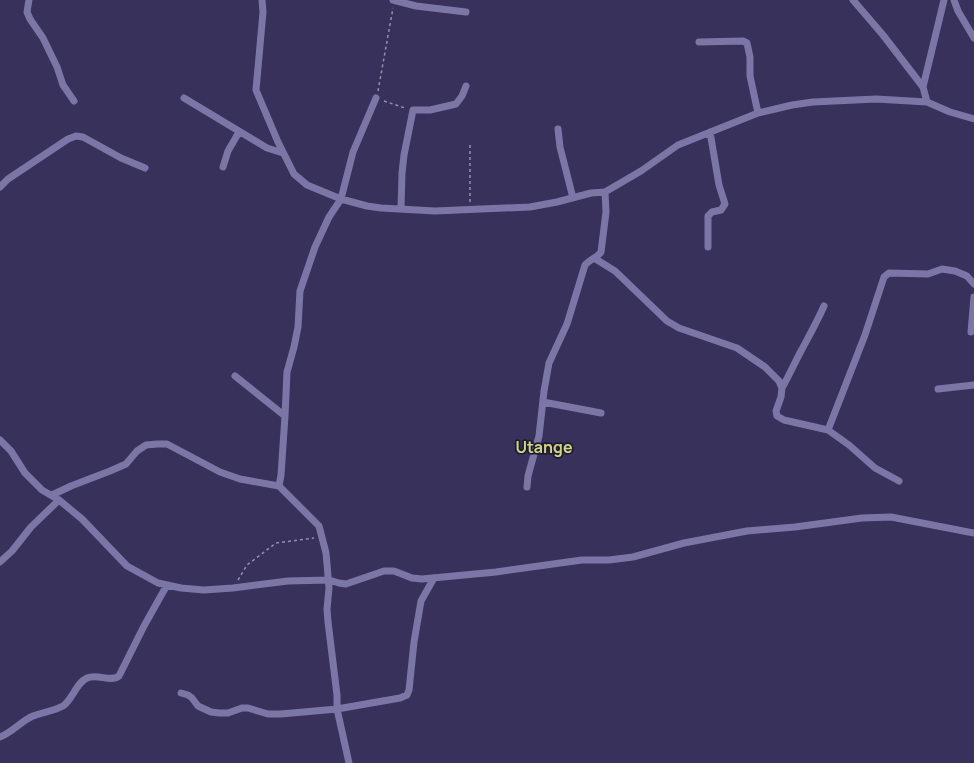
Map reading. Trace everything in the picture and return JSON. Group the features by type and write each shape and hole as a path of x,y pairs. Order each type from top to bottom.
{"street":[{"path":"29,0 27,12 30,19 43,38 55,62 63,85 74,101"},
{"path":"262,0 263,12 256,90 283,153 294,174 307,185 341,200 367,206 435,211 530,207 591,193 605,192 641,171 678,145 744,117 792,105 813,102 876,99 927,102 950,112 974,119"},
{"path":"394,0 416,6 466,12"},
{"path":"853,0 923,86 927,102"},
{"path":"923,86 944,0"},
{"path":"954,0 958,11 974,38"},
{"path":"958,11 961,0"},
{"path":"699,42 743,41 747,43 750,57 750,76 758,113"},
{"path":"401,208 404,156 413,110 430,110 456,104 462,96 466,86"},
{"path":"184,98 267,148 283,153"},
{"path":"279,486 287,372 298,327 300,291 315,247 329,217 341,200 353,152 376,98"},
{"path":"558,130 560,147 573,198"},
{"path":"223,167 228,151 239,132"},
{"path":"708,247 708,216 712,212 721,210 725,204 719,185 710,132"},
{"path":"0,188 8,179 68,139 76,136 83,136 121,158 145,168"},
{"path":"527,487 528,476 539,436 549,363 567,324 585,264 599,256 602,252 606,212 605,192"},
{"path":"594,258 615,271 667,321 680,328 737,348 765,368 779,381 782,388"},
{"path":"828,430 866,335 884,277 889,273 928,274 942,269 955,270 967,276 974,284"},
{"path":"970,332 974,297"},
{"path":"824,306 817,323 782,388 781,397 776,411 777,416 784,420 828,430 849,445 874,468 899,482"},
{"path":"235,376 285,416"},
{"path":"938,388 974,385"},
{"path":"543,402 601,413"},
{"path":"0,440 11,451 26,473 42,490 59,500 82,519 127,566 158,583 204,590 288,581 329,580 346,584 384,571 394,571 412,578 434,578 496,572 582,560 609,560 632,557 684,543 747,531 795,527 862,518 892,517 974,533"},
{"path":"52,496 71,486 110,472 126,464 137,451 146,445 157,444 167,444 220,472 240,479 279,486 319,526 322,537 326,553 329,580 328,622 337,695 337,709 349,763"},
{"path":"0,562 12,551 31,527 59,500"},
{"path":"181,694 188,695 198,706 211,712 228,713 242,708 248,708 264,713 282,714 337,709 400,698 407,695 409,690 421,601 434,578"},
{"path":"0,737 7,734 33,716 62,706 69,700 78,686 85,679 99,676 115,679 119,676 144,626 167,585"}],"path":[{"path":"394,0 376,98 413,110"},
{"path":"470,143 470,210"},
{"path":"233,588 247,565 276,543 322,537"}],"district":[{"name":"Utange","path":"544,447"}]}
